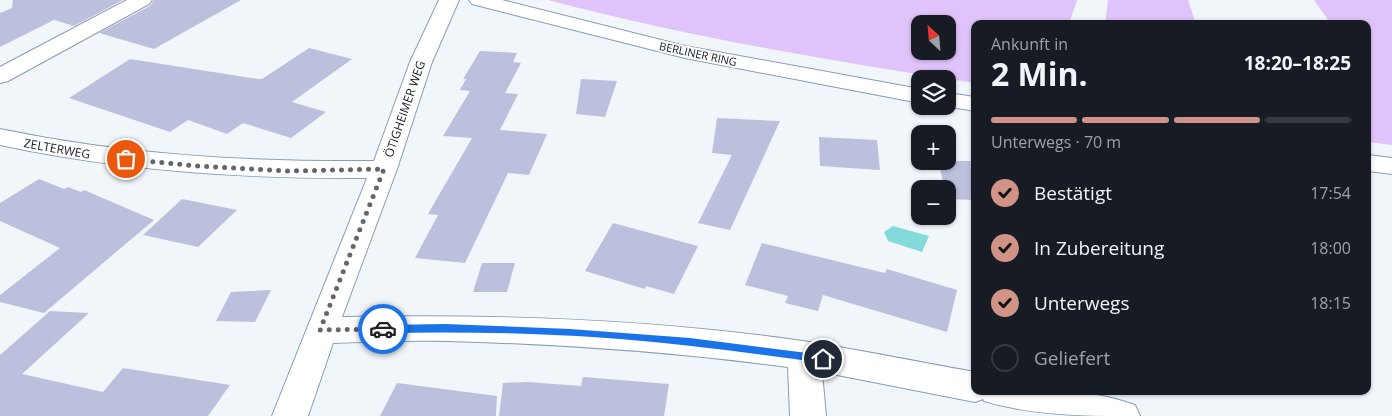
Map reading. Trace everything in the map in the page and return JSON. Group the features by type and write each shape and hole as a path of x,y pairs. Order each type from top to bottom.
{"street":[{"path":"0,76 142,0"},
{"name":"ÖTIGHEIMER WEG","path":"290,416 320,330 384,169 422,60 449,0"},
{"name":"BERLINER RING","path":"480,0 685,52 911,94"},
{"path":"956,101 971,103"},
{"name":"ZELTERWEG","path":"0,137 108,158 196,166 289,171 384,169"},
{"path":"1371,163 1392,166"},
{"path":"320,330 445,328 570,333 690,342 804,355 971,386"},
{"path":"804,355 808,416"},
{"path":"1016,395 1122,416"}],"shaded area":[{"path":"548,0 1077,0 1070,20 971,20 971,82 956,80 956,70 911,70 911,73 707,37"},
{"path":"1108,0 1188,0 1195,20 1106,20"},
{"path":"1314,0 1392,0 1392,145 1371,142 1371,20 1328,20"}],"water":[{"path":"893,226 929,236 922,252 888,241 884,232"}],"building":[{"path":"13,0 123,0 74,26 54,20 0,47 0,13 12,8"},
{"path":"154,0 241,0 154,49 99,33 150,6"},
{"path":"309,48 352,59 292,102 326,112 291,138 243,123 227,134 188,120 170,132 69,98 130,59 262,79"},
{"path":"480,51 517,53 513,62 521,63 505,93 518,94 500,130 547,134 529,175 508,173 465,263 415,258 438,215 428,214 472,138 443,136 470,91 460,90 466,79 463,79"},
{"path":"581,79 617,81 605,117 576,114"},
{"path":"717,118 780,121 730,230 698,223 732,155 712,153"},
{"path":"819,137 877,140 880,170 820,166"},
{"path":"956,161 971,161 971,200 956,199 956,180 943,180 940,170 956,170"},
{"path":"39,179 64,189 68,187 81,192 84,190 154,220 44,313 0,302 0,295 60,248 0,221 0,203"},
{"path":"182,199 237,210 198,247 143,235"},
{"path":"613,223 698,246 674,294 646,286 645,289 585,271"},
{"path":"762,243 885,273 887,269 957,290 947,332 823,295 818,311 785,303 788,296 745,285"},
{"path":"482,263 515,263 507,292 473,292"},
{"path":"271,290 255,322 216,321 231,292"},
{"path":"50,311 89,313 22,374 103,392 123,368 230,385 208,416 0,416 0,355"},
{"path":"583,377 669,384 664,416 499,416 503,383 528,382 581,386"},
{"path":"397,383 497,396 496,416 380,416"}],"way so far":[{"path":"126,159 196,166 289,171 384,169 320,330 383,329"}],"route":[{"path":"383,329 445,328 570,333 690,342 804,355 823,359"}]}
